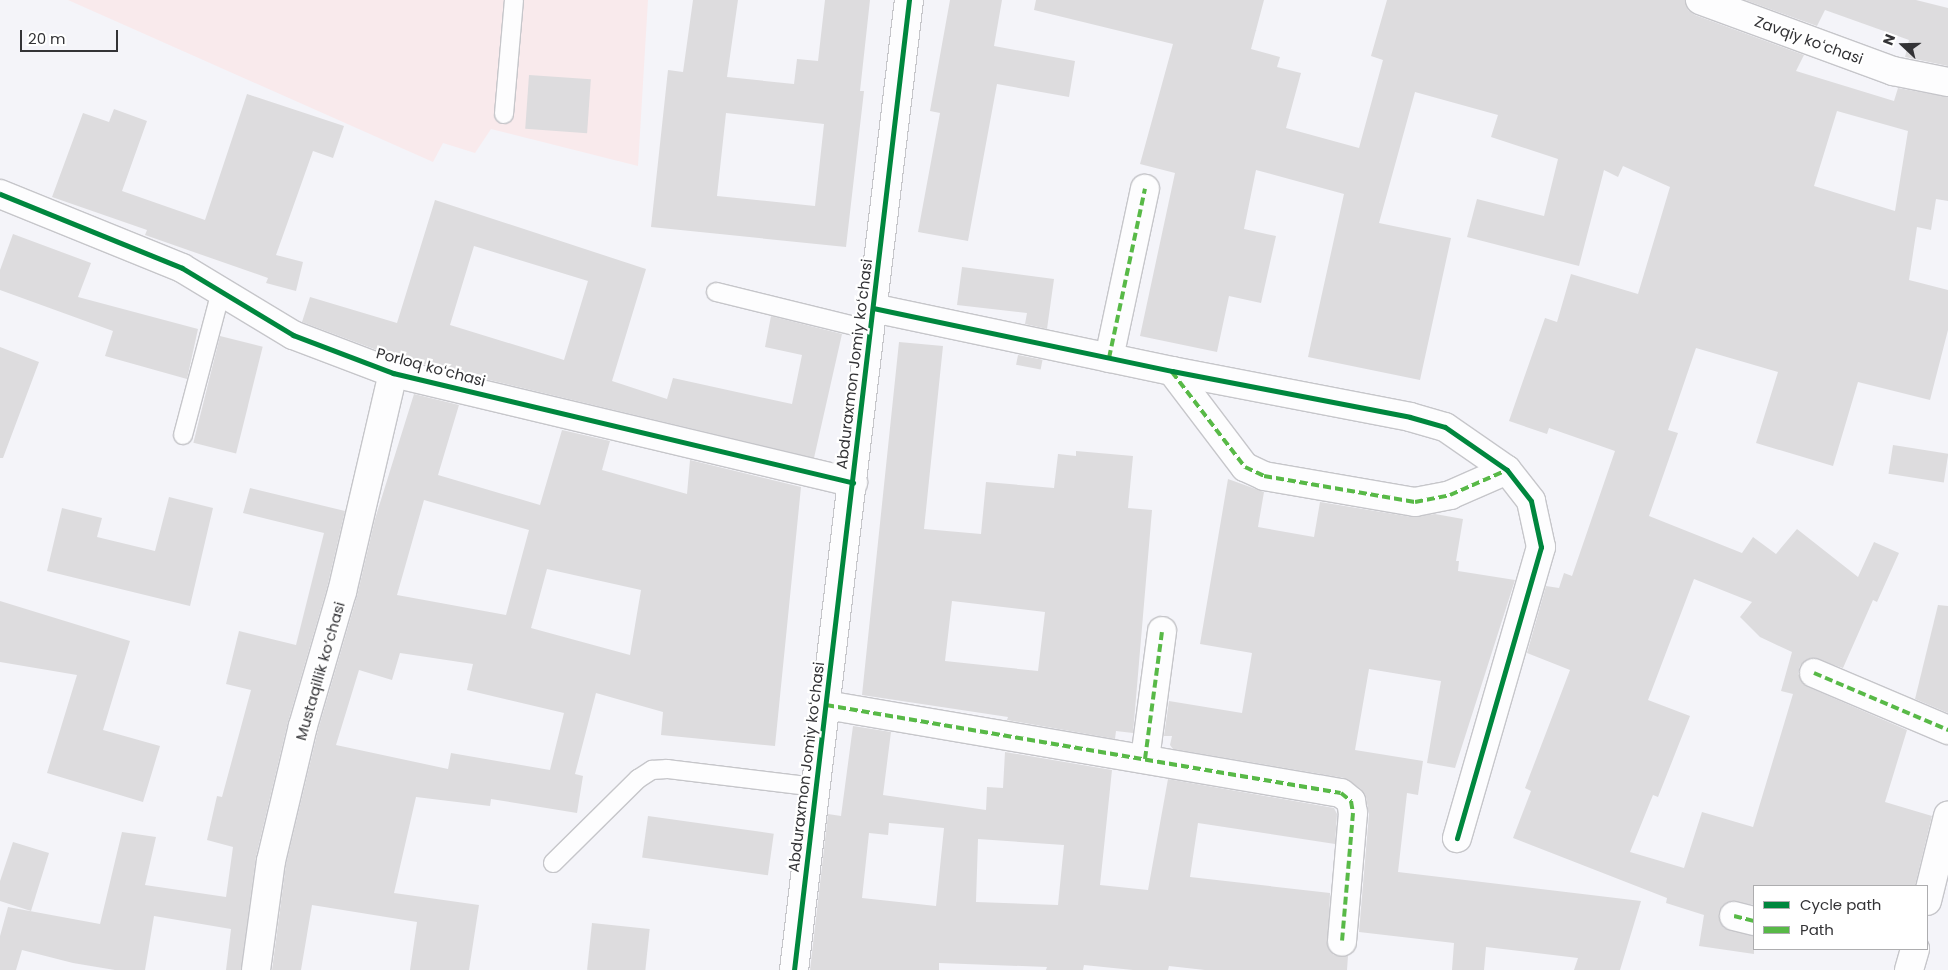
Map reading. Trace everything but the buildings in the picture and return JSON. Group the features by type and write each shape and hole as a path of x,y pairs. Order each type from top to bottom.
{"street":[{"name":"Abduraxmon Jomiy koʻchasi","path":"794,970 909,0"},
{"name":"Zavqiy koʻchasi","path":"1700,0 1893,71 1948,82"},
{"path":"1109,358 1145,188"},
{"name":"Porloq koʻchasi","path":"0,194 182,268 293,334 393,373 853,483"},
{"path":"872,319 1109,358 1428,422 1446,428 1507,470 1532,501 1541,546 1457,838"},
{"path":"1172,372 1245,467 1264,476 1415,502 1450,495 1507,470"},
{"name":"Mustaqillik ko‘chasi","path":"256,970 278,832 303,726 342,592 393,373"},
{"path":"1145,759 1162,631"},
{"path":"1814,672 1948,730"},
{"path":"826,705 1341,793 1351,801 1354,813 1342,942"},
{"path":"1928,897 1948,816"},
{"path":"1910,970 1915,950"}],"lane":[{"path":"504,114 514,0"},
{"path":"183,435 221,291"},
{"path":"716,292 872,319"},
{"path":"553,863 638,779 652,770 666,769 816,787"}],"shaded area":[{"path":"68,0 648,0 638,166 491,129 475,153 443,143 433,162"}],"marked path":[{"path":"1109,358 1145,189"},
{"path":"1172,372 1245,467 1264,476 1415,502 1450,495 1507,470"},
{"path":"1145,759 1162,631"},
{"path":"1814,673 1948,730"},
{"path":"826,705 1341,793 1351,801 1353,813 1342,942"},
{"path":"1734,916 1753,921"}],"cycle path":[{"path":"794,970 909,0"},
{"path":"0,194 182,268 293,335 393,373 853,483"},
{"path":"873,308 1172,371 1410,417 1445,427 1507,470 1531,501 1541,547 1457,838"}]}
